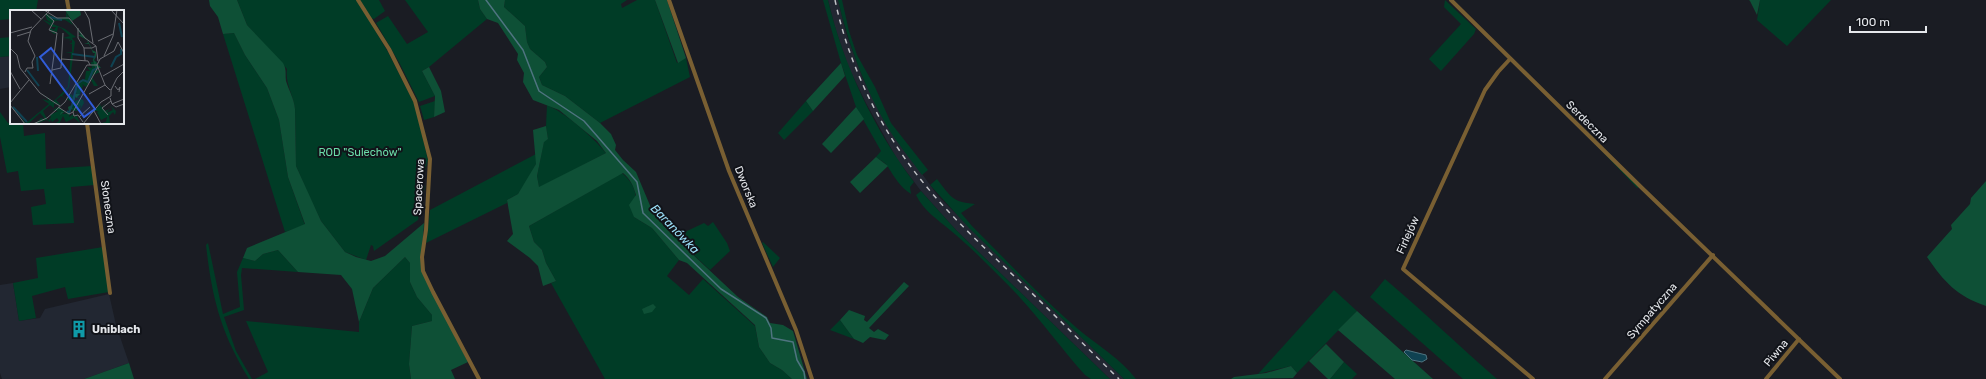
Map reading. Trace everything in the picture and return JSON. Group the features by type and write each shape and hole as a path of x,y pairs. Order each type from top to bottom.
{"street":[{"path":"67,0 69,10"},
{"name":"Spacerowa","path":"358,0 397,63 415,101 430,159 426,230 422,257 424,271 433,292 480,379"},
{"name":"Dworska","path":"669,0 729,171 798,336 812,379"},
{"name":"Serdeczna","path":"1450,0 1510,60 1840,379"},
{"name":"Firlejów","path":"1510,60 1498,72 1485,90 1403,269 1533,379"},
{"name":"Słoneczna","path":"88,124 110,293"},
{"name":"Sympatyczna","path":"1605,379 1713,255"},
{"name":"Piwna","path":"1766,379 1799,340"}],"shaded area":[{"path":"828,0 838,0 846,33 863,79 889,128 938,196 1124,379 1110,379 956,230 921,191 897,159 866,103 848,66"},
{"path":"10,56 10,87 0,89 0,57"},
{"path":"13,283 19,321 40,318 45,309 109,294 116,325 129,363 84,379 2,379 0,373 0,285"}],"green space":[{"path":"0,0 38,0 36,10 10,10 10,19 0,20"},
{"path":"209,0 237,0 247,25 283,63 286,81 293,98 295,109 296,166 321,221 345,252 371,261 385,256 424,223 421,270 468,362 451,370 455,379 411,379 409,364 412,326 432,321 432,315 417,297 410,282 410,263 405,257 373,288 359,322 352,289 341,275 298,272 278,250 263,254 255,261 243,258 247,248 305,224 288,177 279,120 267,88 245,55 234,33 223,34 218,17 210,6"},
{"name":"ROD \"Sulechów\"","path":"237,0 357,0 388,52 415,105 428,160 421,184 425,186 418,220 374,251 373,246 371,245 366,260 345,252 321,221 296,166 295,109 287,79 287,69 247,25"},
{"path":"360,0 379,0 385,11 374,19 371,18"},
{"path":"405,0 478,0 480,9 487,19 429,67 422,71 435,96 419,102 400,64 376,23 388,16 407,44 428,32"},
{"path":"478,0 505,0 504,7 525,26 527,42 530,49 545,62 547,67 539,77 542,85 565,96 600,123 611,134 616,145 615,150 636,172 654,215 674,237 738,297 767,317 770,323 783,325 793,331 807,379 792,379 782,370 770,363 759,347 755,325 687,263 679,260 652,228 634,217 629,205 636,195 634,188 623,173 529,226 534,242 542,250 546,263 556,281 543,286 538,266 530,258 507,241 513,234 507,200 518,194 536,164 533,130 546,126 548,139 544,142 537,176 539,187 606,153 597,141 559,110 533,100 523,82 524,73 517,60 518,54 498,23 487,19 480,9"},
{"path":"505,0 627,0 621,4 622,8 637,0 655,0 677,63 686,58 690,77 600,123 565,96 542,85 539,77 547,67 545,62 530,49 527,42 525,26 504,7"},
{"path":"655,0 667,0 686,58 678,63"},
{"path":"823,0 828,0 834,24 851,72 873,118 899,162 914,182 910,187 911,194 895,179 886,164 876,157 881,151 856,107 841,63"},
{"path":"838,0 842,0 849,31 857,55 875,87 891,123 928,170 922,175 888,128 872,98 852,50"},
{"path":"1445,0 1476,29 1474,34 1441,71 1429,59 1461,24 1444,7"},
{"path":"1749,0 1760,0 1757,15 1750,1"},
{"path":"1760,0 1831,0 1787,46 1757,20"},
{"path":"234,33 245,55 267,88 279,120 288,177 305,225 285,232 223,34"},
{"path":"10,37 10,56 0,57 0,38"},
{"path":"841,63 845,76 813,111 806,101"},
{"path":"429,67 441,91 445,112 434,117 435,96 422,71"},
{"path":"435,101 434,117 424,120 420,106"},
{"path":"806,101 813,111 784,140 778,133"},
{"path":"547,105 579,126 606,153 539,188 537,176 544,141 548,139 546,126"},
{"path":"856,107 864,119 831,153 822,144"},
{"path":"0,112 8,123 23,124 24,136 45,133 46,169 92,166 95,185 71,187 74,223 33,225 31,207 46,204 44,189 21,191 18,171 7,173 0,137"},
{"path":"1593,142 1639,187 1637,188"},
{"path":"536,154 536,164 526,183 518,194 507,200 507,203 426,243 430,210"},
{"path":"876,157 888,166 860,193 850,182"},
{"path":"622,173 634,188 636,198 634,217 652,228 679,260 667,276 689,295 703,279 755,326 759,347 770,363 782,370 792,379 605,379 551,283 556,281 546,263 542,250 534,242 529,226"},
{"path":"937,179 953,198 961,202 975,204 961,213 972,226 1024,279 1078,329 1123,365 1136,379 1124,379 969,228 930,185"},
{"path":"1986,181 1986,306 1959,293 1945,281 1927,257 1952,229 1951,225 1970,204 1971,198"},
{"path":"921,191 956,230 1110,379 1091,379 1085,375 1012,289 966,244 927,210 916,195"},
{"path":"713,222 727,243 730,251 710,270 674,237 704,223 708,226"},
{"path":"763,242 780,258 773,267 762,243"},
{"path":"208,243 223,314 240,307 237,272 243,258 255,261 263,254 278,250 298,272 242,268 241,275 244,310 224,317 236,351 252,379 249,379 239,362 219,315 208,264 206,245"},
{"path":"103,247 109,292 68,299 65,287 32,296 36,318 19,321 13,283 38,278 36,258"},
{"path":"405,257 410,263 410,282 417,297 432,315 432,321 412,326 409,364 411,379 255,379 268,372 246,321 359,332 359,322 373,288"},
{"path":"1385,279 1497,379 1463,379 1370,297"},
{"path":"904,282 909,286 869,328 874,332 878,329 889,335 885,340 870,337 863,343 854,339 840,320 849,310 865,316 864,320 867,322"},
{"path":"1334,290 1357,311 1297,373 1291,366 1258,374"},
{"path":"653,304 656,307 652,312 644,314 642,309"},
{"path":"1357,311 1433,379 1395,379 1338,330"},
{"path":"840,320 854,339 830,330"},
{"path":"1326,344 1344,362 1330,379 1328,379 1309,361"},
{"path":"1344,362 1357,374 1352,379 1330,379"},
{"path":"129,363 134,379 84,379"},
{"path":"1291,366 1297,373 1293,378 1231,379 1234,377 1266,373"}],"water":[{"path":"1406,350 1426,355 1427,359 1422,362 1412,360 1404,352"}],"waterway":[{"name":"Baranówka","path":"486,0 523,50 539,91 584,121 637,182 643,213 721,289 766,318 771,328 772,338 793,342 797,360 804,372 805,379"}],"railway":[{"path":"835,0 841,25 858,74 882,122 910,166 937,199 959,222 1119,379"}],"place":[{"name":"Uniblach","path":"79,329"}]}
